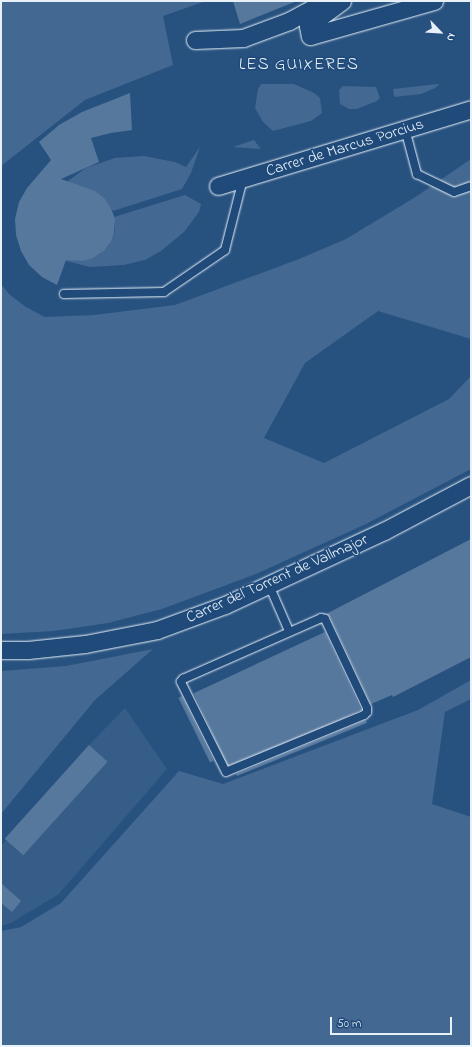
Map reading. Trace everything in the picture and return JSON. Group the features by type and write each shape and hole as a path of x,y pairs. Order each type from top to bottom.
{"street":[{"path":"195,40 243,38 289,21 326,1"},
{"path":"342,1 308,26 310,36 434,1"},
{"name":"Carrer de Marcus Porcius","path":"218,186 471,109"},
{"name":"Carrer del Torrent de Vallmajor","path":"1,650 28,650 85,644 157,630 225,605 269,585 384,531 471,485"}],"lane":[{"path":"405,129 417,174 454,192 471,186"},
{"path":"64,294 164,292 225,250 243,179"},
{"path":"269,585 289,631"},
{"path":"321,618 325,619 367,708 367,712 364,715 226,772 181,682 183,679 289,631 321,618"}],"shaded area":[{"path":"1,1 206,1 163,16 173,65 85,100 1,166"},
{"path":"261,84 294,84 314,93 320,98 322,113 311,121 273,131 263,122 255,108 258,89"},
{"path":"439,85 435,88 421,94 395,97 394,95 393,89"},
{"path":"343,86 376,87 380,98 377,101 357,109 349,109 340,104 339,90"},
{"path":"254,140 261,149 233,147"},
{"path":"200,147 191,173 182,189 113,211 106,201 94,191 61,186 86,168 115,158 144,156 175,162 186,167"},
{"path":"471,159 471,339 378,311 305,363 264,438 324,463 449,399 471,376 471,469 366,524 256,574 162,609 108,623 54,631 1,634 1,284 9,294 26,307 45,317 94,315 175,305 299,259 346,239 417,196"},
{"path":"185,195 201,204 199,212 184,232 161,251 145,260 124,265 90,267 66,261 66,259 83,261 100,254 113,238 115,229 114,217"},
{"path":"153,649 95,700 1,814 1,671 66,666"},
{"path":"471,680 471,699 445,712 432,804 471,817 471,1046 1,1046 1,931 21,927 61,903 179,771 223,784 418,710"},
{"path":"125,708 167,769 59,894 11,923 1,926 1,846 89,745"}],"building":[{"path":"233,1 297,1 240,24"},
{"path":"130,93 132,130 91,138 99,162 61,179 95,191 105,199 111,208 115,219 112,240 104,251 93,258 83,261 66,260 57,285 42,277 29,265 21,251 16,235 15,219 19,202 27,188 51,160 39,142 59,125 82,112"},
{"path":"471,539 471,657 393,697 392,695 371,704 330,617 326,614"},
{"path":"325,632 361,710 230,771 194,693"},
{"path":"182,696 214,761 210,762 178,698"},
{"path":"366,720 367,723 237,776 236,774"},
{"path":"89,745 108,762 23,855 5,839"},
{"path":"1,883 21,901 12,912 1,903"}],"district":[{"name":"LES GUIXERES","path":"299,65"}]}
